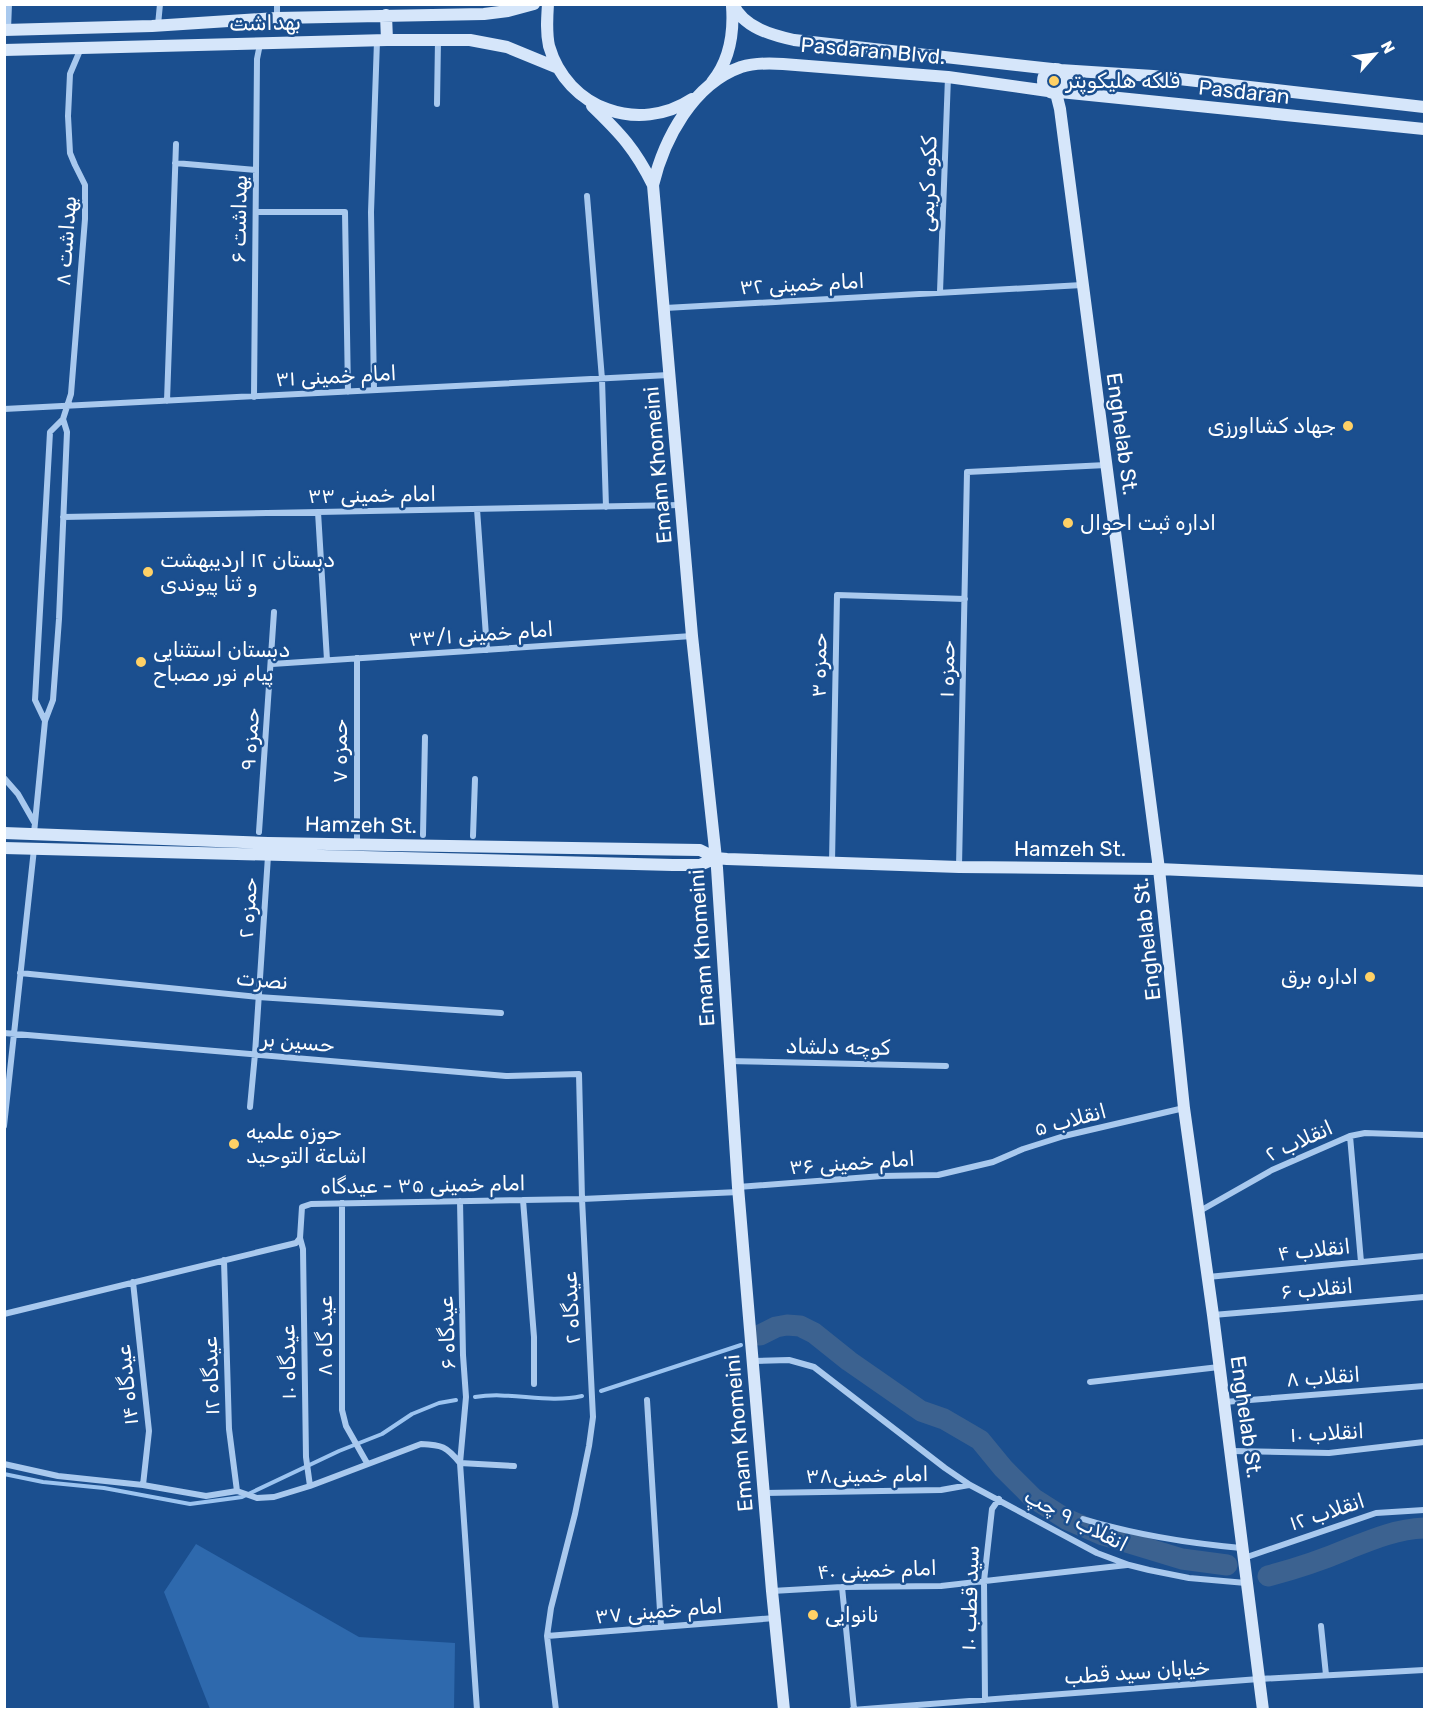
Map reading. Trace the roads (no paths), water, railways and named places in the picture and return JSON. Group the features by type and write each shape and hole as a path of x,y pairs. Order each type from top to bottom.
{"main road":[{"name":"بهداشت","path":"6,30 277,18 484,14 534,4"},
{"path":"548,4 546,24 549,46 558,68 579,93 624,137 636,153 653,185"},
{"path":"653,185 667,143 676,127 718,74 729,51 734,26 732,4"},
{"name":"Pasdaran Blvd.","path":"732,4 737,13 760,29 794,40 1056,69"},
{"path":"382,40 386,15"},
{"path":"151,45 155,25"},
{"name":"بهداشت","path":"4,50 382,40 470,40 507,47 558,68"},
{"name":"Pasdaran Blvd.","path":"702,93 721,78 741,67 768,63 948,77 1055,92"},
{"path":"1056,69 1066,75 1067,83 1055,92 1043,81 1045,73 1056,69"},
{"name":"Pasdaran","path":"1056,69 1153,76 1425,107"},
{"name":"Pasdaran","path":"1055,92 1425,129"},
{"name":"Enghelab St.","path":"1055,92 1060,109 1159,869 1184,1108 1231,1451 1263,1710"},
{"path":"579,93 601,108 627,115 654,115 679,108 702,93"},
{"name":"Emam Khomeini","path":"653,185 692,636 716,858 728,1061 784,1710"},
{"path":"34,827 34,849"},
{"name":"Hamzeh St.","path":"4,833 34,827 268,849 357,844 700,850 716,858 959,867 1159,869 1425,881"},
{"name":"Hamzeh St.","path":"4,848 268,849 673,865 700,865 716,858"}],"street":[{"path":"6,30 9,4"},
{"path":"155,25 160,4"},
{"path":"277,4 277,18"},
{"path":"374,390 371,212 382,40"},
{"path":"437,104 438,40"},
{"name":"بهداشت ۶","path":"254,396 257,59 260,43"},
{"name":"بهداشت ۸","path":"45,722 35,700 50,432 63,419 71,394 85,219 86,185 70,153 68,116 70,74 82,47"},
{"name":"ککوه کریمی","path":"940,292 948,77"},
{"path":"167,401 176,144"},
{"path":"175,163 256,170"},
{"path":"587,196 602,379 606,507"},
{"path":"256,212 345,212 348,392"},
{"name":"امام خمینی ۳۲","path":"665,308 1082,285"},
{"name":"امام خمینی ۳۱","path":"4,409 669,375"},
{"path":"34,827 45,722 53,700 59,619 67,432 63,419"},
{"name":"حمزه ۱","path":"959,867 967,472 1106,465"},
{"name":"امام خمینی ۳۳","path":"63,517 682,505"},
{"path":"477,509 488,650"},
{"path":"318,512 327,660"},
{"name":"حمزه ۳","path":"832,862 837,595 964,599"},
{"name":"حمزه ۹","path":"259,832 274,612"},
{"name":"امام خمینی ۳۳/۱","path":"272,664 692,636"},
{"name":"حمزه ۷","path":"357,658 357,844"},
{"path":"423,835 425,737"},
{"path":"4,778 18,794 34,827"},
{"path":"473,836 475,779"},
{"path":"4,1126 34,849"},
{"name":"حمزه ۲","path":"250,1107 268,849"},
{"name":"نصرت","path":"21,973 258,997 501,1013"},
{"name":"حسین بر","path":"4,1033 506,1076 579,1074"},
{"name":"کوچه دلشاد","path":"728,1061 946,1066"},
{"name":"عیدگاه ۲","path":"556,1710 547,1636 551,1608 575,1514 593,1417 582,1199 579,1074"},
{"name":"انقلاب ۵","path":"967,1170 1064,1136 1184,1108"},
{"name":"انقلاب ۲","path":"1197,1212 1272,1170 1350,1136 1365,1134 1425,1136"},
{"path":"1350,1136 1361,1262"},
{"name":"امام خمینی ۳۶","path":"739,1190 882,1176 938,1175 967,1170"},
{"name":"امام خمینی ۳۵ - عیدگاه","path":"300,1238 302,1207 311,1204 582,1199 739,1190"},
{"path":"524,1200 534,1336 534,1384"},
{"name":"عیدگاه ۶","path":"459,1201 466,1397 460,1463 477,1710"},
{"name":"عید گاه ۸","path":"342,1203 342,1410 346,1426 367,1463"},
{"path":"4,1314 296,1243 300,1238"},
{"name":"عیدگاه ۱۰","path":"300,1238 303,1249 306,1457 310,1485"},
{"name":"انقلاب ۴","path":"1207,1277 1425,1256"},
{"name":"عیدگاه ۱۲","path":"224,1260 230,1429 237,1491"},
{"name":"عیدگاه ۱۴","path":"133,1282 149,1431 143,1485"},
{"name":"انقلاب ۶","path":"1213,1315 1425,1297"},
{"name":"انقلاب ۹ چپ","path":"753,1361 789,1359 814,1367 970,1485 1097,1553 1129,1565 1189,1578 1246,1583"},
{"path":"1090,1382 1219,1367"},
{"name":"انقلاب ۸","path":"1224,1402 1425,1386"},
{"path":"647,1400 661,1627"},
{"name":"انقلاب ۱۰","path":"1231,1451 1329,1453 1425,1442"},
{"path":"4,1464 58,1476 143,1485 206,1496 237,1491 257,1498 274,1497 421,1444 440,1445 449,1449 460,1463 514,1466"},
{"name":"امام خمینی۳۸","path":"764,1493 941,1490 970,1485"},
{"name":"سید قطب ۱۰","path":"985,1700 984,1581 992,1509 999,1499"},
{"name":"انقلاب ۱۲","path":"1242,1553 1376,1513 1425,1509"},
{"path":"1083,1519 1144,1536 1242,1553"},
{"name":"امام خمینی ۴۰","path":"772,1591 842,1587 941,1586 1129,1565"},
{"path":"842,1587 853,1709"},
{"name":"امام خمینی ۳۷","path":"547,1636 775,1618"},
{"path":"1321,1626 1326,1675"},
{"name":"خیابان سید قطب","path":"853,1709 1259,1679 1425,1670"}],"waterway":[{"path":"760,1335 776,1327 787,1325 800,1326 814,1333 849,1361 921,1411 944,1419 980,1440 1003,1468 1033,1498 1066,1519 1103,1535 1182,1559 1227,1565"},
{"path":"601,1391 741,1345"},
{"path":"475,1397 502,1395 555,1399 582,1396"},
{"path":"4,1474 43,1482 104,1488 190,1504 242,1497 339,1451 382,1434 412,1414 439,1403 456,1400"},
{"path":"1268,1576 1318,1561 1385,1535 1424,1528"}],"place":[{"name":"فلکه هلیکوپتر","path":"1054,81"},
{"name":"جهاد کشااورزی","path":"1348,426"},
{"name":"اداره ثبت احوال","path":"1068,523"},
{"name":"دبستان ۱۲ اردیبهشت و ثنا پیوندی","path":"148,572"},
{"name":"دبستان استثنایی پیام نور مصباح","path":"141,662"},
{"name":"اداره برق","path":"1370,977"},
{"name":"حوزه علمیه اشاعة التوحید","path":"234,1144"},
{"name":"نانوایی","path":"813,1615"}]}
